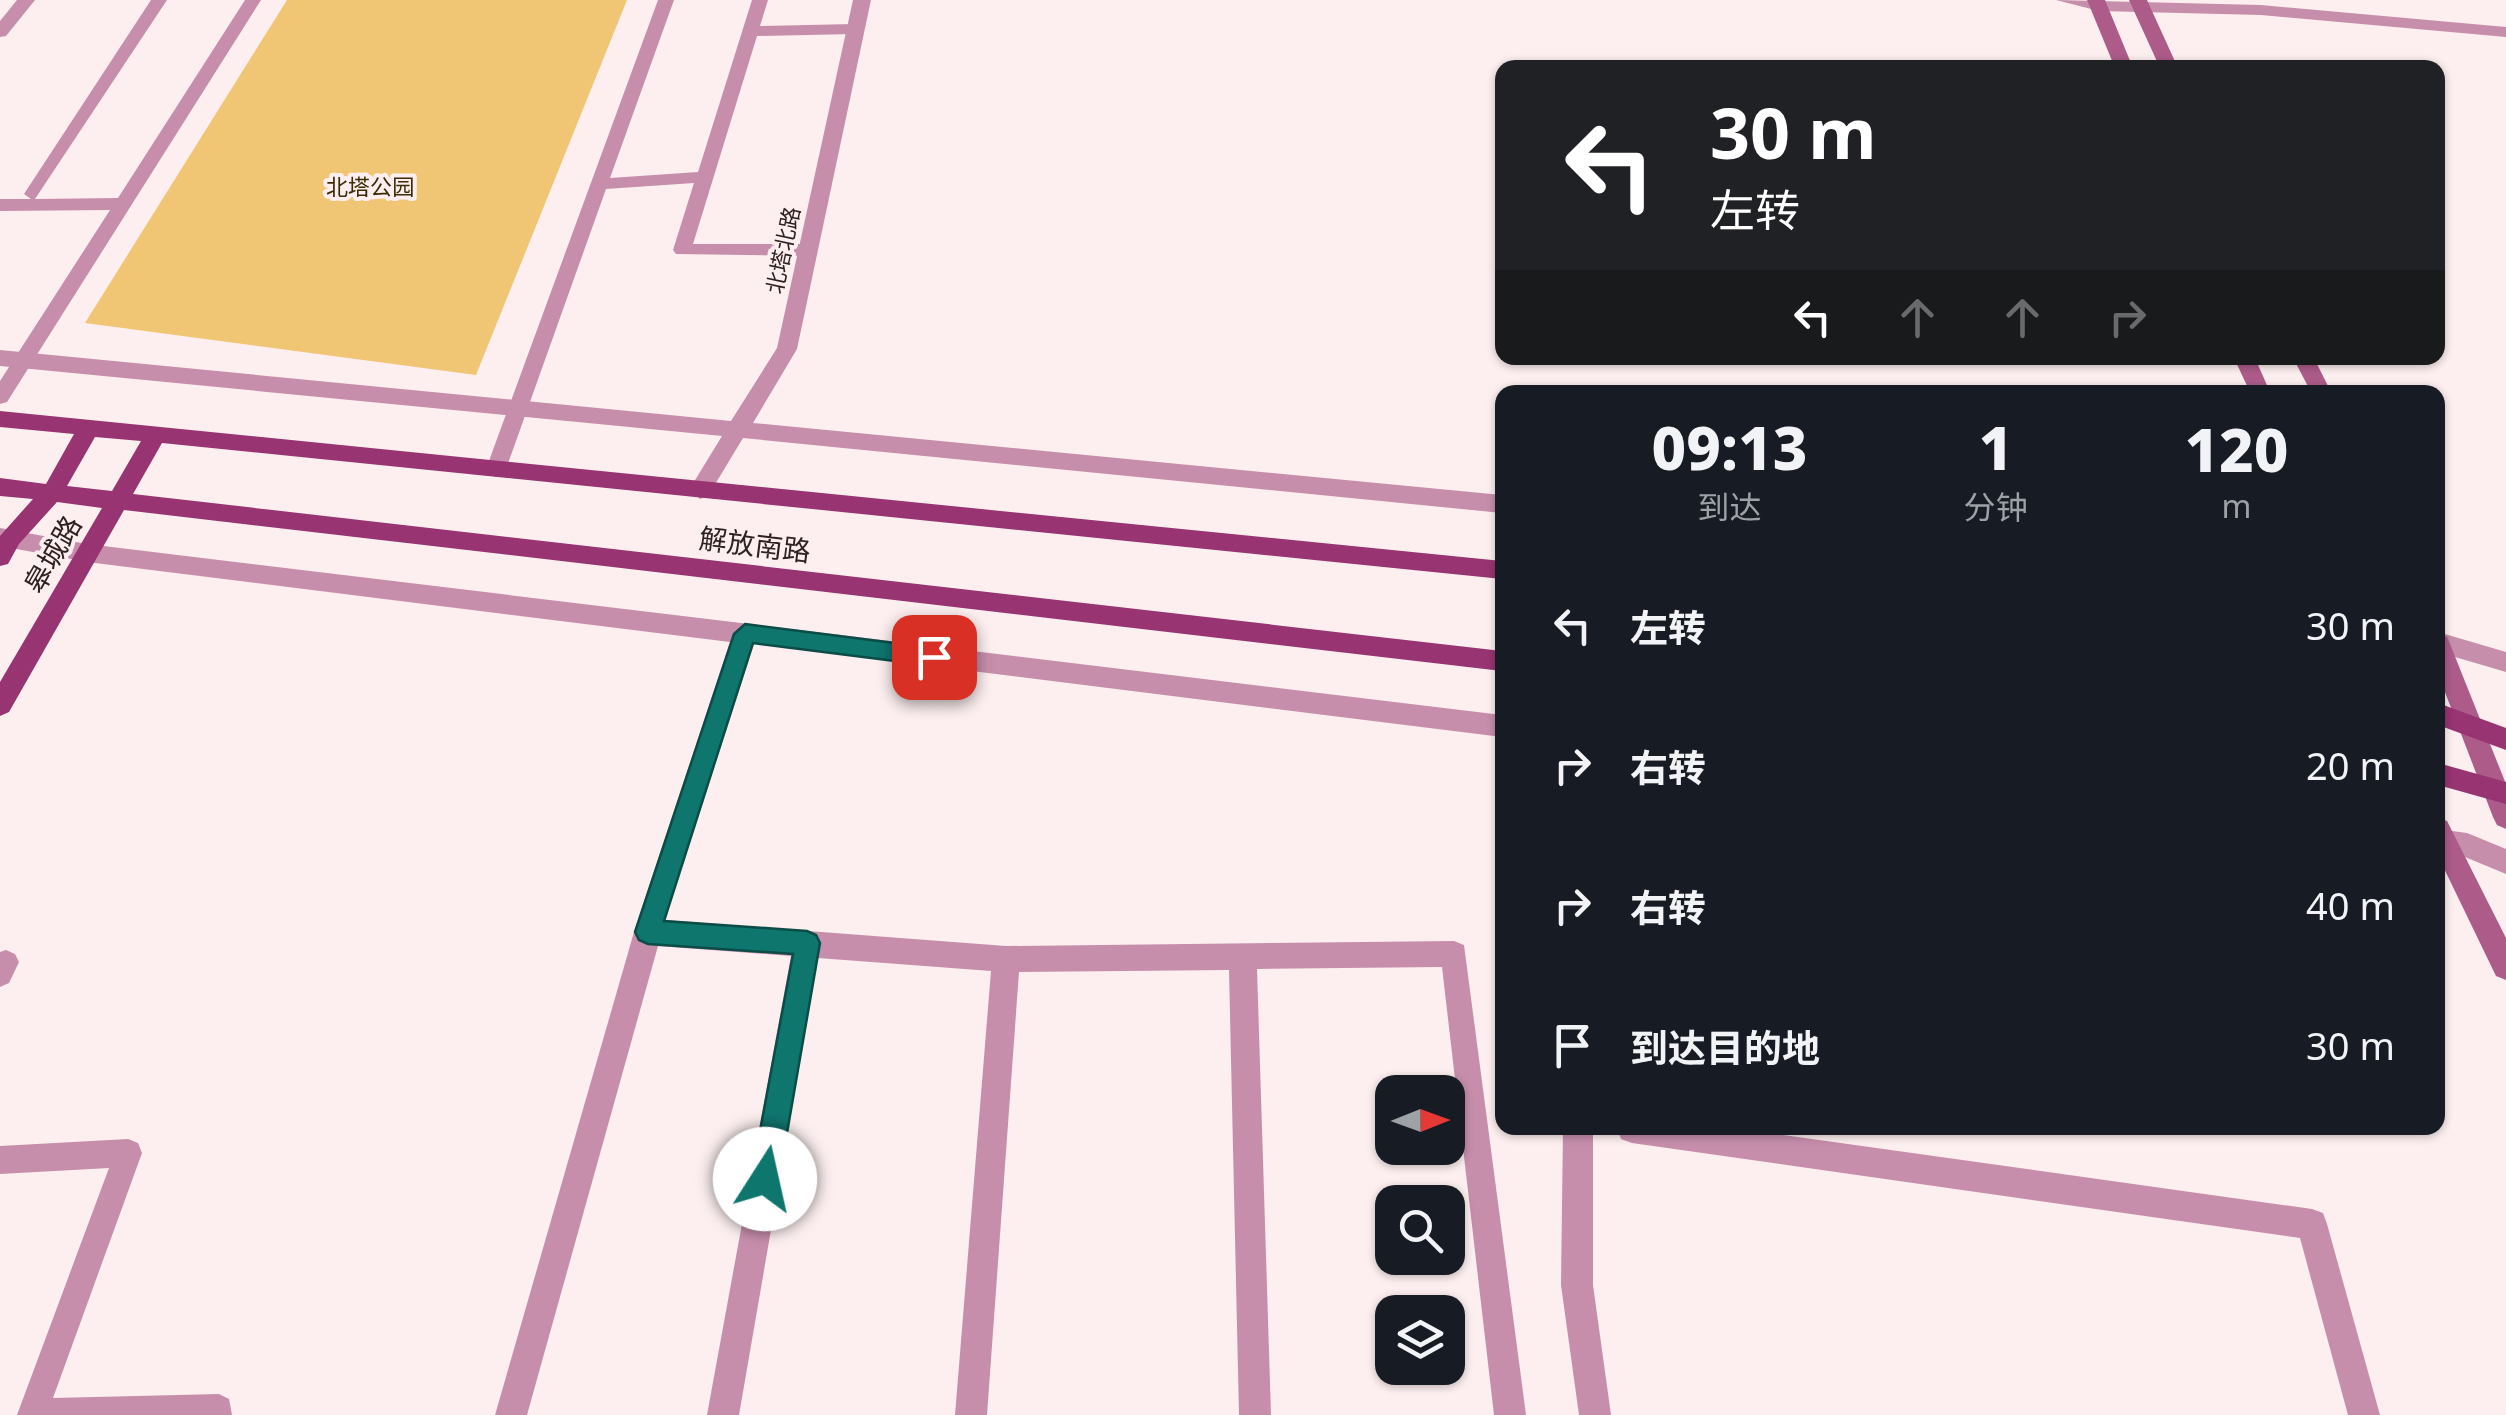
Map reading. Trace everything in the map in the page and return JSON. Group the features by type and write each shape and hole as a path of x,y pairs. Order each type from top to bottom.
{"main road":[{"path":"2139,2 2165,60"},
{"path":"2097,3 2121,60"},
{"name":"解放南路","path":"0,418 1495,569"},
{"name":"皋城路","path":"4,544 52,493 88,428"},
{"name":"皋城路","path":"0,705 156,434"},
{"name":"解放南路","path":"0,487 1495,660"},
{"path":"2445,661 2500,791 2506,817"},
{"path":"2445,716 2506,739"},
{"path":"2445,776 2500,791"},
{"path":"2445,850 2506,967"}],"street":[{"path":"0,32 26,0"},
{"name":"北塔北路","path":"700,490 787,349 862,0"},
{"path":"2065,0 2260,10 2506,32"},
{"path":"12,360 1495,503"},
{"path":"4,544 1495,725"},
{"path":"511,1415 648,932 745,634"},
{"path":"2445,645 2506,662"},
{"path":"2445,840 2506,862"},
{"path":"648,932 1006,959 1454,954 1510,1415"},
{"path":"722,1415 807,943"},
{"path":"1243,955 1255,1415"},
{"path":"971,1415 1006,959"},
{"path":"1578,1135 1577,1286 1595,1415"},
{"path":"1682,1135 2312,1224 2364,1415"}],"lane":[{"path":"33,194 160,0"},
{"path":"0,397 12,360 123,204 253,0"},
{"path":"496,469 666,0"},
{"path":"760,0 682,250 808,250"},
{"path":"750,32 854,29"},
{"path":"600,184 704,178"},
{"path":"0,204 123,204"},
{"path":"0,1160 128,1153 32,1414 219,1409 217,1415"}],"green space":[{"name":"北塔公园","path":"287,0 627,0 476,375 85,323"}],"route":[{"path":"765,1179 807,943 648,932 708,746 745,634 934,657"}]}
